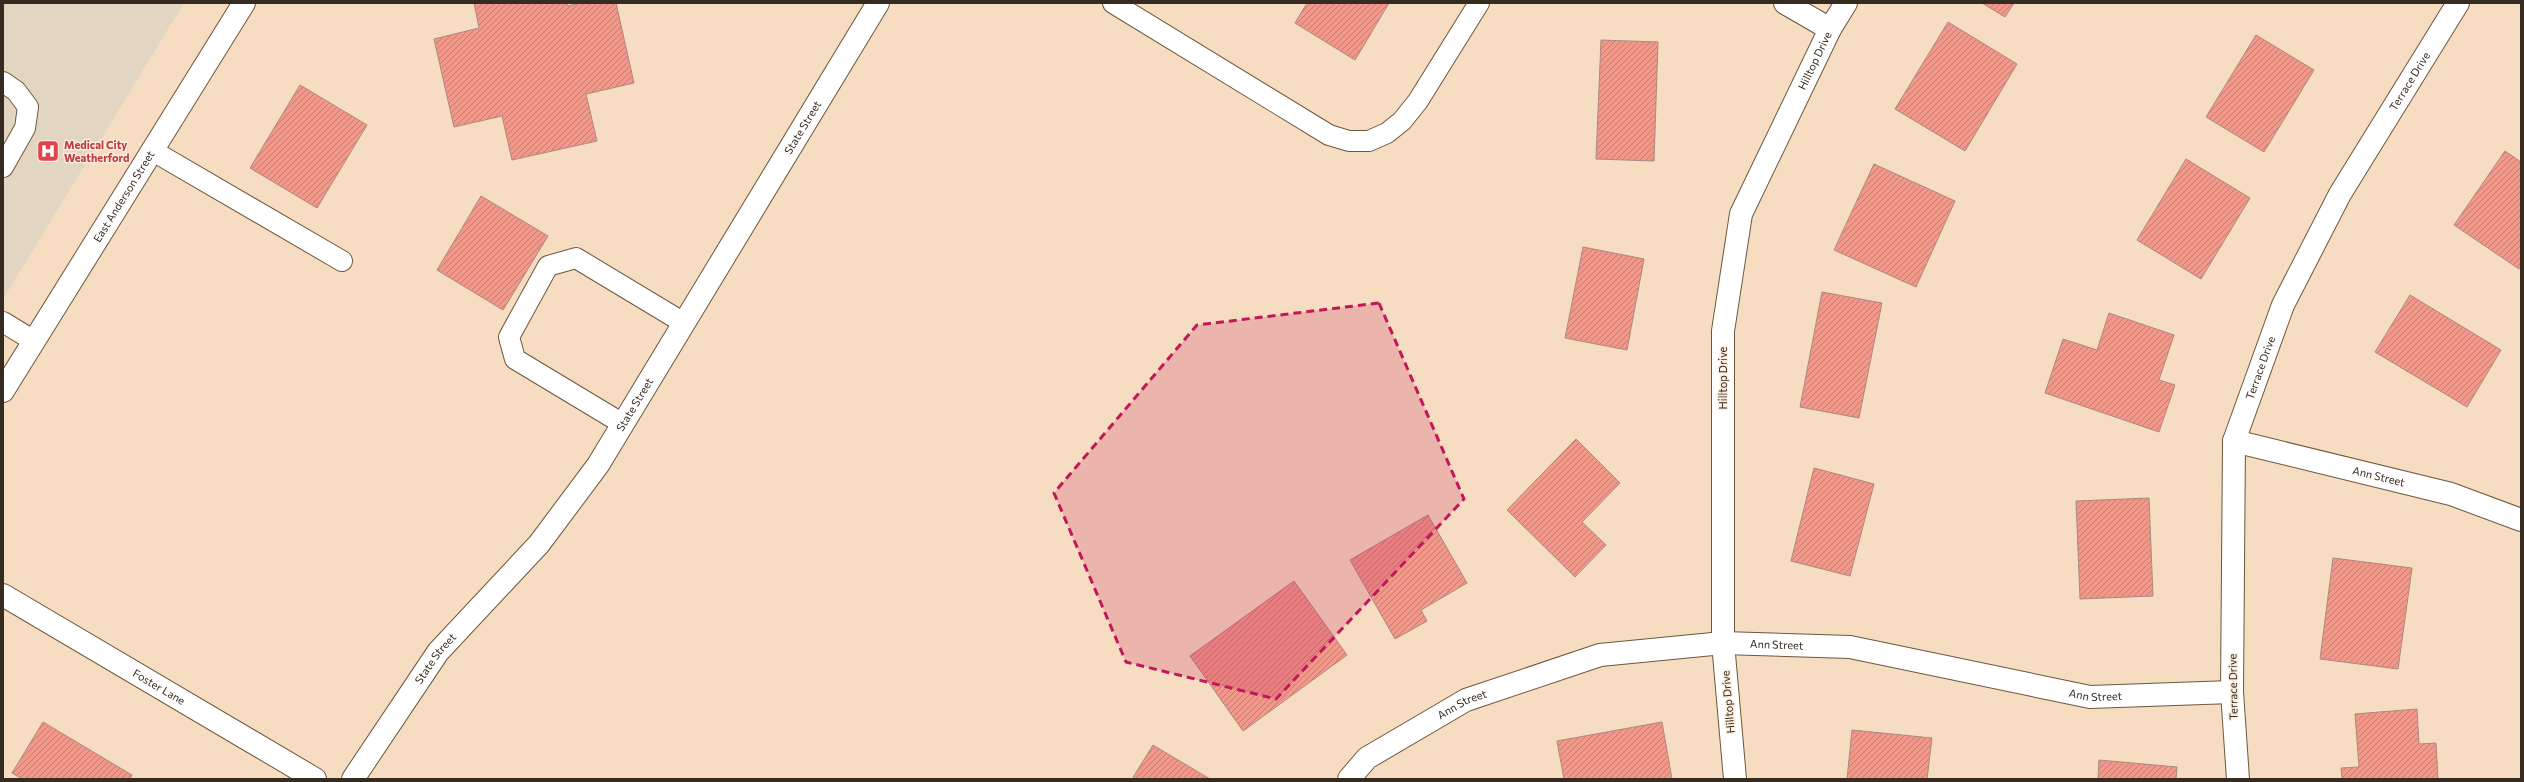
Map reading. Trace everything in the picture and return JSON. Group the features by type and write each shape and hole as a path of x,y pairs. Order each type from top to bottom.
{"street":[{"name":"East Anderson Street","path":"3,391 244,3"},
{"name":"State Street","path":"353,779 438,652 539,544 598,465 878,3"},
{"path":"1785,3 1830,29"},
{"name":"Hilltop Drive","path":"1735,779 1723,643 1723,331 1741,214 1830,29 1846,3"},
{"name":"Terrace Drive","path":"2238,779 2232,692 2234,441 2283,305 2340,194 2458,3"},
{"name":"Ann Street","path":"2234,441 2451,494 2521,520"},
{"name":"Foster Lane","path":"3,595 315,779"},
{"name":"Ann Street","path":"1349,779 1367,758 1466,700 1600,655 1723,643 1850,647 2090,697 2232,692"}],"lane":[{"path":"1113,3 1329,135 1349,141 1369,140 1387,133 1402,121 1418,101 1479,3"},
{"path":"3,82 16,91 28,107 25,128 3,167"},
{"path":"153,150 342,261"},
{"path":"623,424 514,359 508,336 548,266 576,258 684,323"},
{"path":"3,322 34,341"}],"highlighted area":[{"path":"1379,303 1464,499 1276,699 1126,662 1054,493 1197,325"}],"shaded area":[{"name":"Medical City Weatherford","path":"3,3 184,3 3,299"}],"building":[{"path":"474,3 567,3 568,6 580,3 616,3 634,83 586,94 597,141 512,160 502,116 454,127 434,39 479,28"},
{"path":"1307,3 1389,3 1355,60 1295,23"},
{"path":"1982,3 2014,3 2005,17"},
{"path":"1948,22 2017,64 1965,151 1895,109"},
{"path":"2256,35 2314,70 2264,152 2206,117"},
{"path":"1601,40 1658,42 1654,161 1596,159"},
{"path":"300,85 367,125 317,208 250,168"},
{"path":"2505,151 2521,162 2521,266 2519,269 2454,225"},
{"path":"2186,159 2250,198 2201,279 2137,240"},
{"path":"1874,164 1955,201 1916,287 1834,250"},
{"path":"481,196 548,236 503,310 437,270"},
{"path":"1583,247 1644,259 1627,350 1565,338"},
{"path":"1822,292 1882,303 1859,418 1800,407"},
{"path":"2410,295 2501,350 2467,407 2375,352"},
{"path":"2109,313 2174,335 2159,380 2175,385 2159,432 2045,393 2063,339 2097,350"},
{"path":"1576,439 1620,483 1582,522 1606,545 1575,577 1507,510"},
{"path":"1814,468 1874,484 1850,576 1791,561"},
{"path":"2149,498 2153,596 2080,599 2076,501"},
{"path":"1428,515 1467,583 1421,610 1427,621 1395,639 1350,560"},
{"path":"2333,558 2412,568 2398,669 2320,659"},
{"path":"1294,581 1347,655 1243,731 1190,656"},
{"path":"2417,709 2419,744 2436,743 2438,779 2342,779 2341,768 2359,767 2355,714"},
{"path":"43,722 132,775 130,779 22,779 12,773"},
{"path":"1662,722 1672,779 1564,779 1557,741"},
{"path":"1852,730 1932,738 1927,779 1847,779"},
{"path":"1153,745 1210,779 1132,779"},
{"path":"2099,760 2177,767 2176,779 2098,779"}],"place":[{"name":"Medical City Weatherford","path":"48,151"}]}
